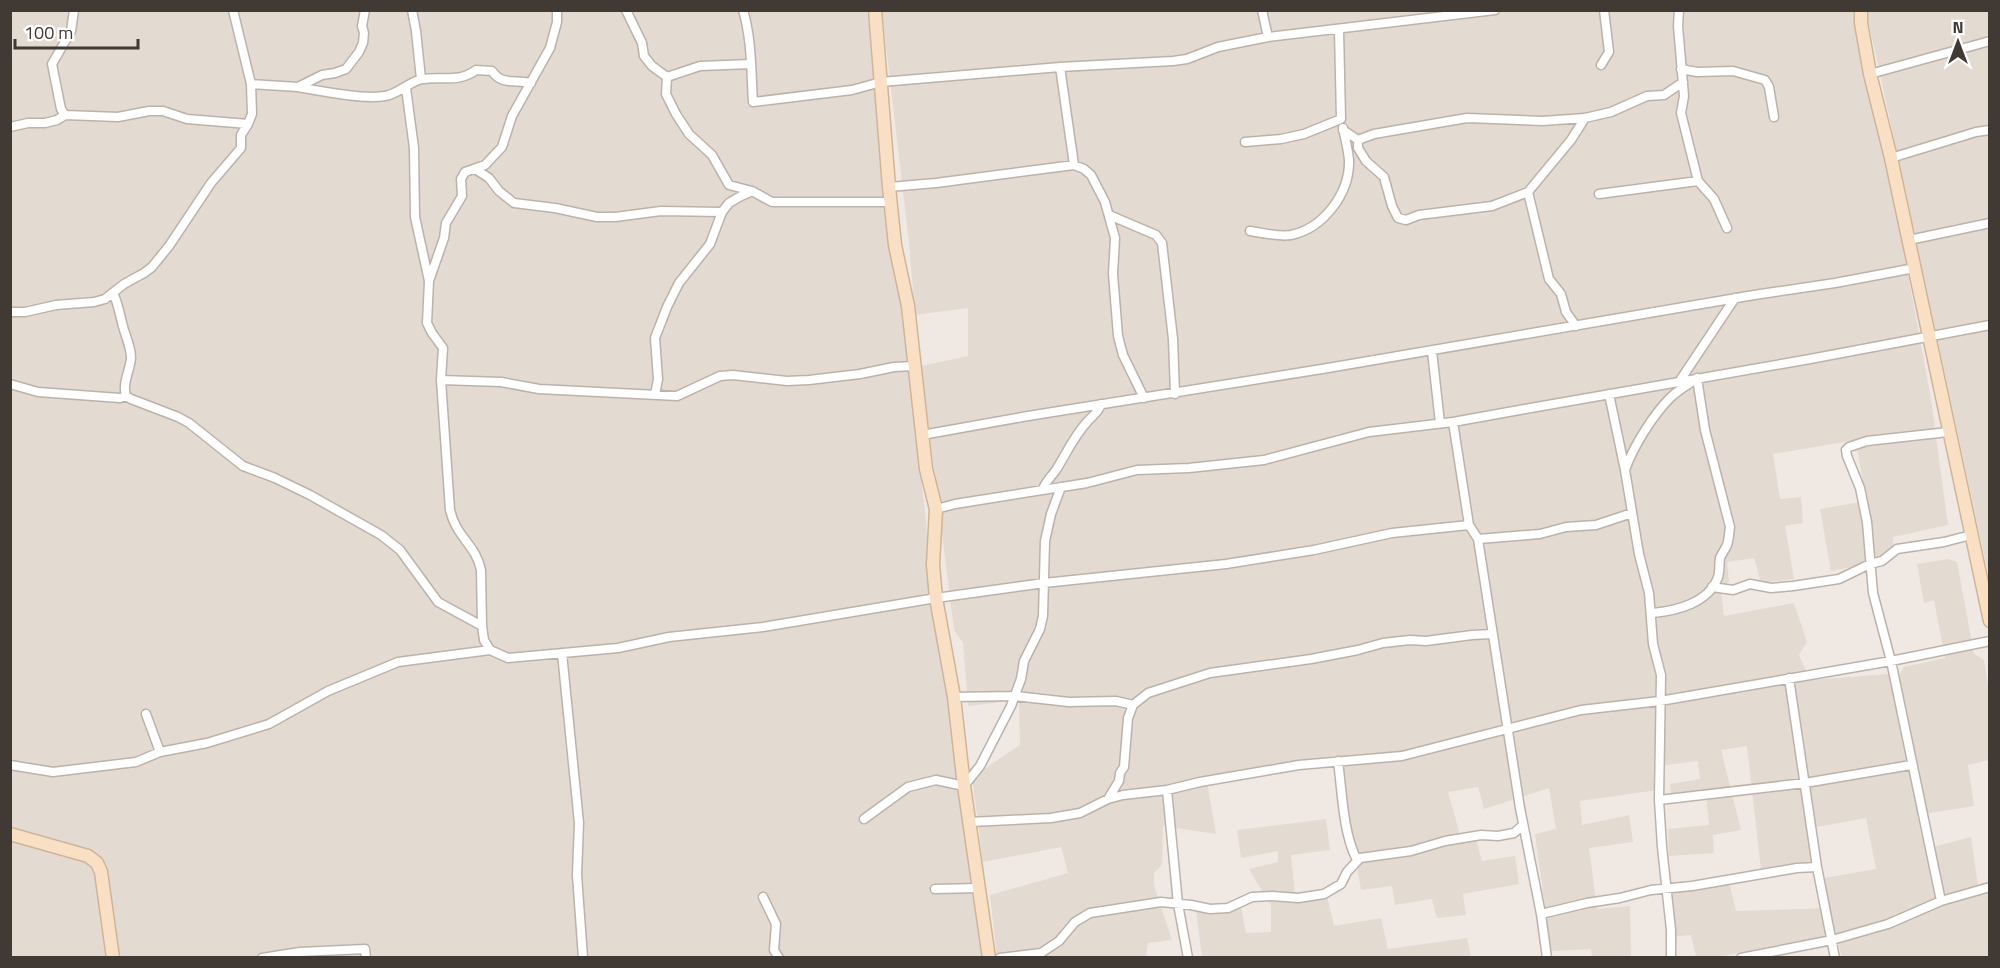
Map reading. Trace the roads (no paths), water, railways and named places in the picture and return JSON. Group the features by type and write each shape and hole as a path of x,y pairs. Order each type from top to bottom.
{"street":[{"path":"65,115 61,109 52,64 71,31 74,10"},
{"path":"10,312 25,312 56,305 105,299 152,267 169,246 211,183 241,148 241,135 252,114 251,84 233,10"},
{"path":"298,87 322,75 346,69 363,43 365,10"},
{"path":"412,10 421,79"},
{"path":"429,281 444,238 446,223 462,196 461,179 465,172 485,165 502,147 512,116 550,48 557,22 557,10"},
{"path":"626,10 642,43 644,56 652,66 667,77"},
{"path":"743,10 747,23 753,102 852,90 881,82 1187,59 1218,47 1268,37 1496,10"},
{"path":"875,10 895,245 908,306 926,469 936,509 933,565 936,598 954,697 964,786 989,957"},
{"path":"1262,10 1268,37"},
{"path":"1601,65 1609,52 1604,10"},
{"path":"1679,10 1684,96 1681,113 1698,181 1714,199 1727,228"},
{"path":"1860,10 1870,74 1915,267 1989,621"},
{"path":"1250,231 1276,236 1309,229 1318,223 1339,199 1345,185 1349,161 1341,119 1339,30"},
{"path":"1870,74 1989,41"},
{"path":"667,77 700,66 751,64"},
{"path":"1060,67 1074,165"},
{"path":"1681,69 1697,72 1733,71 1766,80 1773,117"},
{"path":"251,84 298,87 363,96 384,96 397,93 421,79 456,79 476,70 492,70 496,77 509,82 531,83"},
{"path":"667,77 666,94 689,134 712,155 729,185 752,191 772,202 891,202"},
{"path":"1358,140 1374,134 1467,118 1542,121 1585,117 1611,112 1647,96 1664,95 1683,82"},
{"path":"406,88 414,148 415,217 429,281 427,323 443,348 441,380 450,510 453,524 476,553 480,562 482,626 484,640 490,650"},
{"path":"10,127 28,123 45,123 65,115 118,117 149,111 163,111 187,119 248,124"},
{"path":"1358,140 1358,148 1366,161 1384,177 1392,206 1398,218 1406,220 1419,215 1492,206 1528,192 1571,140 1585,117"},
{"path":"1245,142 1281,139 1304,134 1341,119"},
{"path":"1343,130 1358,140"},
{"path":"1891,158 1989,130"},
{"path":"889,188 1074,165 1084,169 1100,189 1109,215 1115,238 1113,274 1118,336 1124,355 1144,398"},
{"path":"475,169 489,178 499,191 514,203 555,208 597,217 661,211 722,212"},
{"path":"1599,194 1698,181"},
{"path":"655,395 658,379 655,338 679,283 710,244 722,212 729,203 752,191"},
{"path":"1528,192 1549,279 1562,294 1566,312 1576,326"},
{"path":"1109,215 1156,235 1162,243 1173,339 1175,394"},
{"path":"1909,240 1989,223"},
{"path":"922,435 1835,283 1915,267"},
{"path":"113,292 120,308 131,359 124,390 126,396 184,420 243,466 310,495 381,535 400,550 438,602 482,626"},
{"path":"1679,382 1735,298"},
{"path":"936,509 1087,483 1137,470 1190,468 1264,460 1369,432 1453,422 1989,325"},
{"path":"1432,351 1440,423"},
{"path":"441,380 501,382 539,389 677,396 720,376 733,375 798,381 914,366"},
{"path":"1625,470 1630,456 1656,413 1672,396 1697,378"},
{"path":"1652,613 1671,611 1686,606 1712,587 1719,576 1720,559 1728,543 1730,527 1706,430 1697,378"},
{"path":"10,384 38,392 120,398 126,396"},
{"path":"1608,394 1652,613 1653,644 1661,675 1659,800 1671,957"},
{"path":"1043,489 1046,480 1101,404"},
{"path":"1453,422 1469,525 1478,539 1523,825 1547,956 1558,957"},
{"path":"1941,901 1891,661 1874,593 1860,488 1846,450 1867,441 1948,432"},
{"path":"964,786 980,766 1015,696 1024,661 1041,622 1046,541 1051,514 1061,487"},
{"path":"1478,539 1540,534 1566,527 1596,525 1632,513"},
{"path":"10,765 53,772 136,762 160,752 207,743 270,724 328,691 398,662 490,650 508,658 618,648 669,637 763,627 936,598 1154,570 1226,564 1314,550 1392,533 1469,525"},
{"path":"1712,587 1733,590 1750,584 1771,588 1839,579 1870,564 1882,561 1897,549 1944,542 1971,535"},
{"path":"1108,799 1119,782 1120,773 1124,767 1128,718 1133,705 1148,693 1210,673 1358,651 1383,643 1492,634"},
{"path":"970,822 1051,818 1080,813 1108,799 1167,790 1200,782 1299,765 1402,756 1581,710 1660,701 1891,661 1989,641"},
{"path":"562,653 579,823 577,875 583,957"},
{"path":"1789,678 1817,867 1835,957"},
{"path":"954,697 1015,696 1070,702 1116,701 1133,705"},
{"path":"146,714 160,752"},
{"path":"1338,761 1347,824 1356,858 1411,851 1481,835 1498,836 1514,833 1523,825"},
{"path":"1659,800 1805,783 1911,765"},
{"path":"864,819 908,787 936,780 964,786"},
{"path":"1167,790 1178,904 1188,957"},
{"path":"10,834 88,856 97,863 104,886 113,957"},
{"path":"1000,957 1041,953 1059,941 1075,922 1090,913 1161,903 1210,909 1228,908 1252,897 1298,898 1324,894 1341,884 1347,872 1360,858"},
{"path":"1541,914 1650,890 1817,867"},
{"path":"1741,957 1832,940 1888,924 1941,901 1989,887"},
{"path":"935,889 980,888"},
{"path":"763,897 776,924 774,950 779,957"},
{"path":"262,957 300,952 365,949 366,957"}]}
